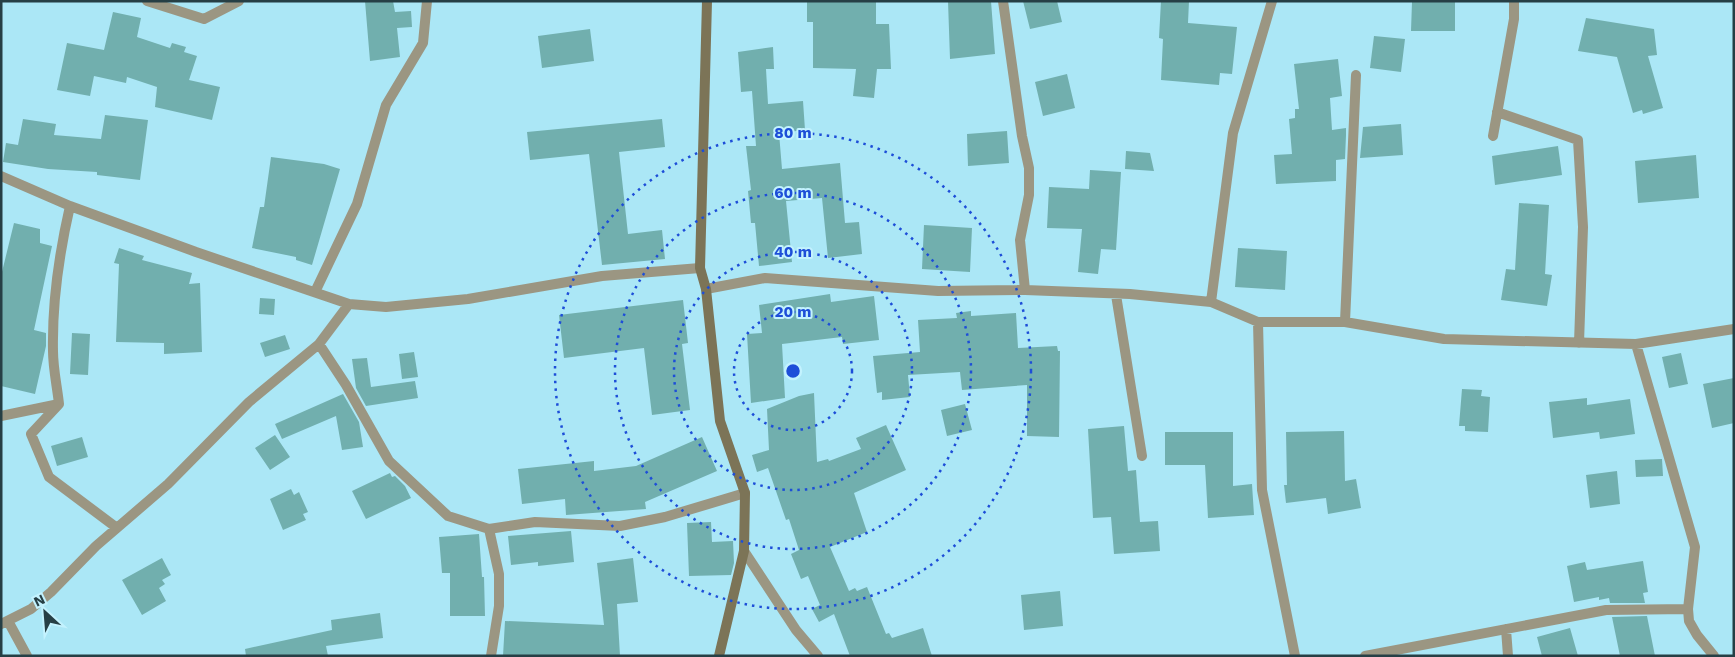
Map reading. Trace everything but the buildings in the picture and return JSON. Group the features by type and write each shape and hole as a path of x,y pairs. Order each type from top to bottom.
{"street":[{"path":"147,1 204,19 239,1"},
{"path":"315,292 357,204 386,105 423,43 427,1"},
{"path":"707,1 700,268 706,289 720,422 745,493 744,551 719,656"},
{"path":"1003,1 1022,136 1029,168 1029,195 1020,240 1025,290"},
{"path":"1211,302 1233,133 1272,1"},
{"path":"1493,136 1514,19 1514,1"},
{"path":"1345,322 1356,75"},
{"path":"1497,112 1578,140 1583,228 1579,343"},
{"path":"1,176 70,206 196,252 349,304 386,307 468,299 602,276 700,268"},
{"path":"70,206 59,255 55,297 53,352 59,404 31,434 49,477 117,528"},
{"path":"706,289 765,278 938,291 1025,290 1116,295 1130,294 1211,302 1258,322 1345,322 1444,339 1636,344 1734,329"},
{"path":"1116,295 1142,456"},
{"path":"27,656 5,623 31,609 44,598 117,528 168,484 249,402 319,344 349,304"},
{"path":"1258,322 1262,490 1295,656"},
{"path":"319,344 346,385 389,460 448,516 490,529 535,522 620,526 665,517 745,493"},
{"path":"1636,344 1695,547 1688,609 1689,621 1697,635 1714,656"},
{"path":"1,416 59,404"},
{"path":"490,529 499,574 499,606 491,656"},
{"path":"744,551 796,630 818,656"},
{"path":"1365,656 1606,610 1688,609"},
{"path":"1506,629 1508,656"}]}
